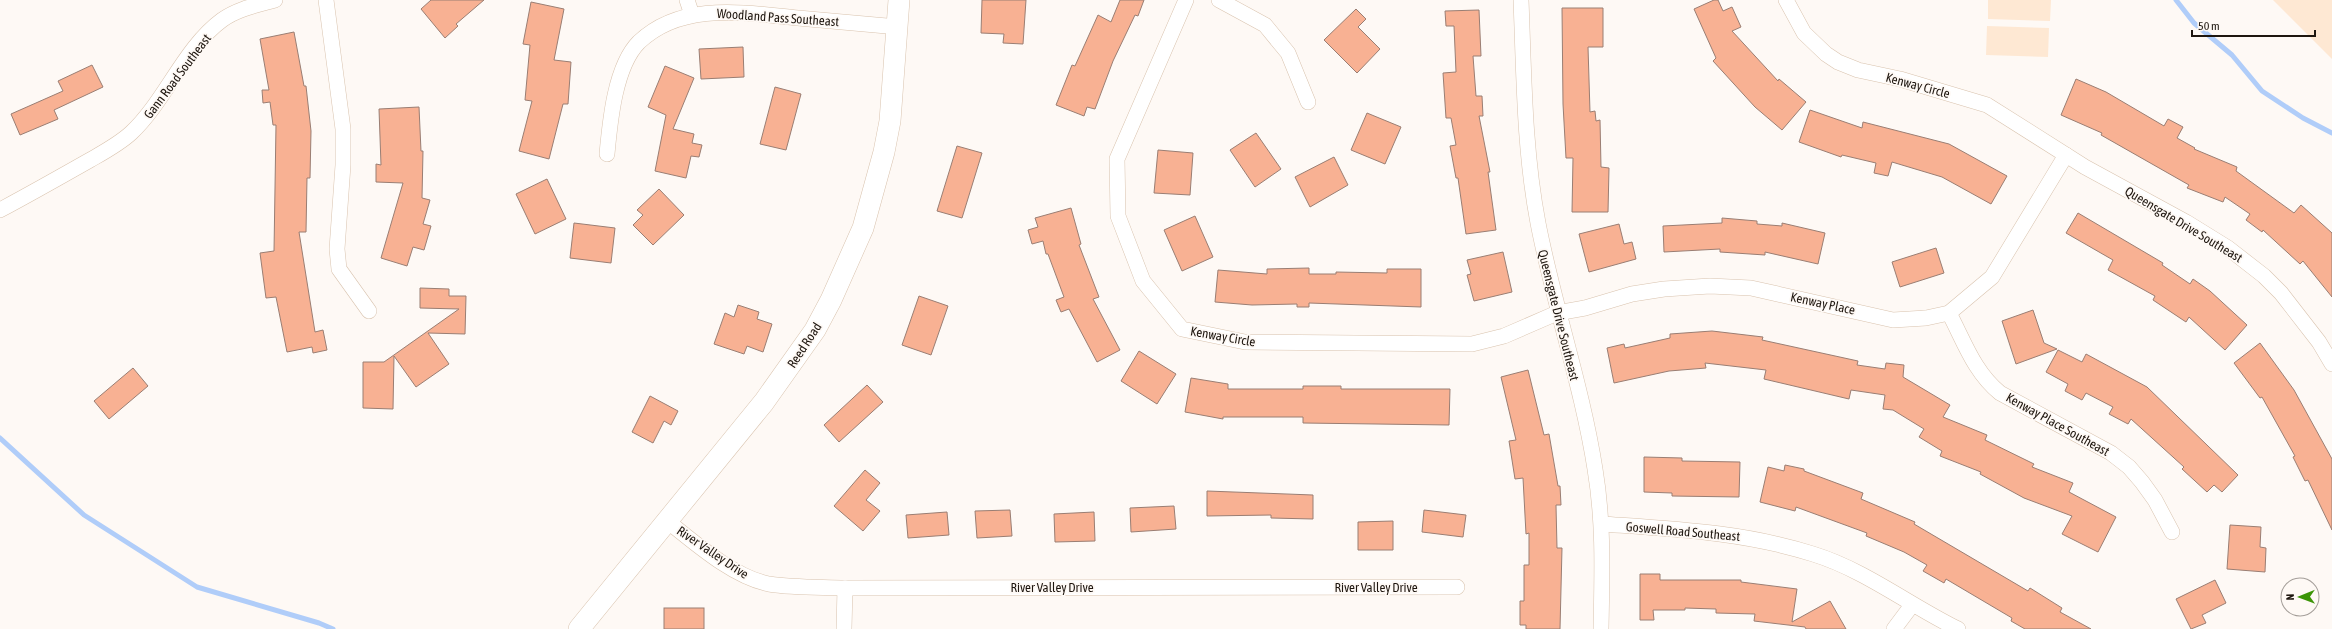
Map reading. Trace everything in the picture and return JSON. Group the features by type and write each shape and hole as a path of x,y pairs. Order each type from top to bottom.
{"street":[{"name":"Gann Road Southeast","path":"0,210 63,176 129,135 160,101 193,50 211,30 222,20 238,11 275,0"},
{"path":"326,0 343,129 343,165 337,249 339,269 369,311"},
{"path":"687,0 692,15"},
{"name":"Reed Road","path":"579,629 772,390 815,330 831,300 863,228 884,152 890,120 899,0"},
{"name":"Kenway Circle","path":"1186,0 1117,159 1118,216 1143,281 1182,329 1252,342 1472,344 1504,336"},
{"path":"1219,0 1236,7 1265,25 1288,53 1308,102"},
{"name":"Queensgate Drive Southeast","path":"1521,0 1525,100 1531,174 1538,222 1557,313 1586,421 1595,469 1602,524 1601,629"},
{"name":"Kenway Circle","path":"1786,0 1804,33 1826,54 1838,62 1858,70 1900,79 1987,105 2066,155"},
{"name":"Woodland Pass Southeast","path":"607,154 611,114 615,93 629,58 639,43 653,32 692,15 733,12 898,27"},
{"name":"Kenway Place","path":"1504,336 1557,313 1586,308 1632,294 1664,289 1710,286 1751,288 1893,320 1926,318 1949,313 1992,277 2066,155"},
{"name":"Queensgate Drive Southeast","path":"2066,155 2186,222 2247,262 2280,293 2319,342 2332,364"},
{"name":"Kenway Place Southeast","path":"1949,313 1974,364 1989,384 2000,393 2117,457 2128,467 2155,500 2172,532"},
{"name":"River Valley Drive","path":"666,520 724,563 747,577 783,585 845,588 1457,587"},
{"name":"Goswell Road Southeast","path":"1602,524 1710,531 1748,537 1813,554 1865,577 1912,605 1958,629"},
{"path":"844,629 845,588"},
{"path":"1894,629 1912,605"}],"shaded area":[{"path":"1988,0 2051,0 2050,21 1988,19"},
{"path":"2273,0 2332,0 2332,59"},
{"path":"1987,26 2049,28 2048,57 1986,55"}],"building":[{"path":"431,0 484,0 456,24 458,26 445,38 421,9"},
{"path":"982,0 1026,0 1023,44 1003,43 1004,34 981,33"},
{"path":"1120,0 1144,0 1138,16 1135,15 1113,61 1095,109 1087,107 1084,116 1056,105 1072,65 1075,66 1098,15 1111,22"},
{"path":"1714,0 1718,0 1723,11 1732,7 1741,27 1732,31 1778,81 1779,79 1806,102 1782,130 1755,107 1713,61 1716,58 1694,9"},
{"path":"531,2 564,9 554,60 571,62 568,104 563,104 549,159 519,151 532,101 525,100 530,45 523,44"},
{"path":"1562,8 1603,8 1603,47 1588,47 1590,112 1595,111 1596,121 1600,120 1601,167 1609,168 1608,212 1572,212 1573,158 1566,158 1563,104"},
{"path":"1356,9 1366,19 1358,27 1380,49 1357,73 1324,40"},
{"path":"1479,10 1481,56 1473,56 1476,96 1482,96 1483,116 1479,116 1490,172 1488,172 1496,230 1466,234 1458,178 1456,178 1450,146 1456,145 1451,118 1446,118 1443,73 1456,72 1454,26 1446,26 1445,11"},
{"path":"294,32 304,86 306,86 311,131 310,178 307,178 306,232 299,232 315,332 323,330 327,350 313,353 312,347 287,352 276,297 266,298 260,253 274,251 276,125 273,125 270,102 263,103 262,90 269,90 260,39"},
{"path":"743,47 744,77 701,79 699,49"},
{"path":"92,65 103,87 54,110 58,119 20,135 11,114 63,91 58,81"},
{"path":"665,66 694,78 673,129 694,134 692,143 702,145 699,157 691,156 686,178 655,171 666,115 648,107"},
{"path":"2076,79 2106,92 2164,126 2168,119 2183,127 2177,138 2195,148 2194,149 2237,167 2236,171 2294,213 2301,205 2332,233 2332,297 2303,261 2300,264 2263,230 2262,232 2246,220 2250,214 2225,197 2223,202 2187,188 2189,185 2101,135 2102,133 2061,115"},
{"path":"775,87 801,94 786,150 760,144"},
{"path":"419,107 421,151 423,151 422,198 430,200 423,224 431,226 424,250 413,247 407,266 381,258 403,183 376,182 376,164 381,165 379,109"},
{"path":"1810,110 1862,128 1863,122 1949,144 2007,176 1991,204 1942,177 1892,162 1888,176 1874,173 1876,163 1842,155 1841,157 1799,142"},
{"path":"1367,113 1401,127 1385,164 1351,150"},
{"path":"1256,133 1281,169 1255,187 1230,150"},
{"path":"957,146 982,153 962,218 937,211"},
{"path":"1158,150 1193,153 1190,195 1154,193"},
{"path":"1334,157 1348,185 1310,207 1295,177"},
{"path":"547,179 566,219 535,234 516,194"},
{"path":"659,189 684,215 653,245 633,225 643,215 637,210"},
{"path":"1071,208 1081,244 1079,245 1099,297 1093,299 1120,350 1097,362 1069,309 1061,312 1056,300 1064,297 1048,254 1046,254 1043,241 1032,244 1028,230 1038,227 1035,218"},
{"path":"2078,213 2163,263 2162,265 2190,284 2193,279 2210,291 2247,325 2225,350 2189,317 2186,322 2153,300 2155,296 2108,270 2113,260 2066,233"},
{"path":"1195,216 1213,257 1182,271 1164,230"},
{"path":"1722,218 1757,221 1757,224 1782,226 1782,223 1825,233 1818,264 1765,252 1765,255 1720,252 1720,249 1664,252 1663,226 1722,223"},
{"path":"574,223 615,228 611,263 570,258"},
{"path":"1619,224 1624,244 1632,242 1636,259 1589,272 1579,234"},
{"path":"1936,248 1944,273 1900,287 1892,262"},
{"path":"1503,252 1512,292 1474,301 1467,275 1471,274 1467,260"},
{"path":"1309,268 1309,274 1336,274 1336,272 1387,273 1387,269 1421,269 1421,307 1309,303 1309,307 1297,307 1297,304 1252,305 1215,302 1218,270 1267,274 1267,269"},
{"path":"420,288 449,289 449,296 466,296 465,334 428,333 449,364 416,387 394,356 393,409 363,408 363,362 384,362 459,309 420,308"},
{"path":"919,296 948,306 931,355 902,345"},
{"path":"738,305 759,312 757,319 772,324 763,352 747,346 744,354 714,344 725,313 734,317"},
{"path":"2033,310 2044,343 2057,349 2016,364 2002,321"},
{"path":"1712,331 1763,337 1762,340 1858,361 1857,365 1885,369 1886,363 1904,365 1903,377 1950,405 1943,417 1987,435 1985,440 2034,464 2032,467 2073,483 2069,492 2116,517 2098,552 2062,534 2072,516 2024,498 1980,474 1981,472 1940,456 1942,451 1919,437 1924,429 1893,410 1883,409 1885,395 1851,390 1849,399 1764,379 1766,370 1705,363 1706,368 1669,371 1614,383 1607,348 1624,344 1625,348 1670,338 1670,334"},
{"path":"2260,343 2294,390 2332,459 2332,530 2308,480 2305,481 2293,457 2295,456 2262,397 2260,398 2234,363"},
{"path":"2058,350 2082,362 2086,354 2147,387 2238,475 2222,492 2214,485 2207,492 2182,469 2184,467 2131,419 2128,424 2109,414 2113,407 2086,393 2082,400 2065,391 2068,384 2046,372"},
{"path":"1139,351 1176,374 1157,404 1121,381"},
{"path":"133,368 148,386 109,419 94,401"},
{"path":"1528,370 1544,435 1549,434 1558,486 1560,486 1561,505 1556,505 1557,548 1562,548 1560,629 1526,629 1526,625 1520,625 1520,601 1524,601 1524,565 1529,565 1529,533 1526,534 1523,478 1515,479 1509,441 1516,440 1501,377"},
{"path":"1191,378 1228,384 1228,389 1303,389 1303,386 1341,386 1341,389 1450,389 1449,425 1303,423 1303,417 1223,417 1223,419 1185,412"},
{"path":"867,385 883,402 839,442 824,425"},
{"path":"650,396 678,411 671,425 664,421 653,443 632,432"},
{"path":"1644,457 1682,458 1682,461 1740,462 1739,497 1672,496 1672,493 1644,492"},
{"path":"1785,465 1804,469 1804,471 1863,493 1861,499 1915,522 1914,524 2028,591 2030,588 2062,608 2060,612 2091,629 2025,629 2011,621 2012,618 1946,579 1944,583 1923,571 1927,565 1904,552 1866,536 1867,533 1796,507 1795,511 1760,502 1768,467 1784,471"},
{"path":"865,470 880,483 866,500 880,511 863,531 834,506"},
{"path":"1207,491 1313,495 1313,519 1271,518 1271,515 1207,516"},
{"path":"1174,506 1176,529 1131,532 1130,508"},
{"path":"1010,510 1012,536 977,538 975,511"},
{"path":"1424,510 1466,515 1463,537 1422,532"},
{"path":"947,512 949,535 908,538 906,515"},
{"path":"1094,512 1095,541 1055,542 1054,514"},
{"path":"1393,521 1393,550 1358,550 1358,522"},
{"path":"2230,525 2261,527 2260,547 2266,548 2265,572 2227,569"},
{"path":"1640,574 1660,574 1660,580 1741,580 1741,582 1797,589 1792,622 1830,601 1846,629 1806,629 1805,627 1754,621 1755,614 1716,613 1716,609 1685,608 1685,610 1653,610 1654,620 1640,620"},
{"path":"2215,580 2226,603 2202,615 2206,623 2191,629 2176,599"},
{"path":"664,608 704,608 704,629 664,629"}],"waterway":[{"path":"2176,0 2194,23 2232,55 2262,91 2303,118 2332,133"},
{"path":"0,438 84,515 197,587 319,623 333,629"}]}
